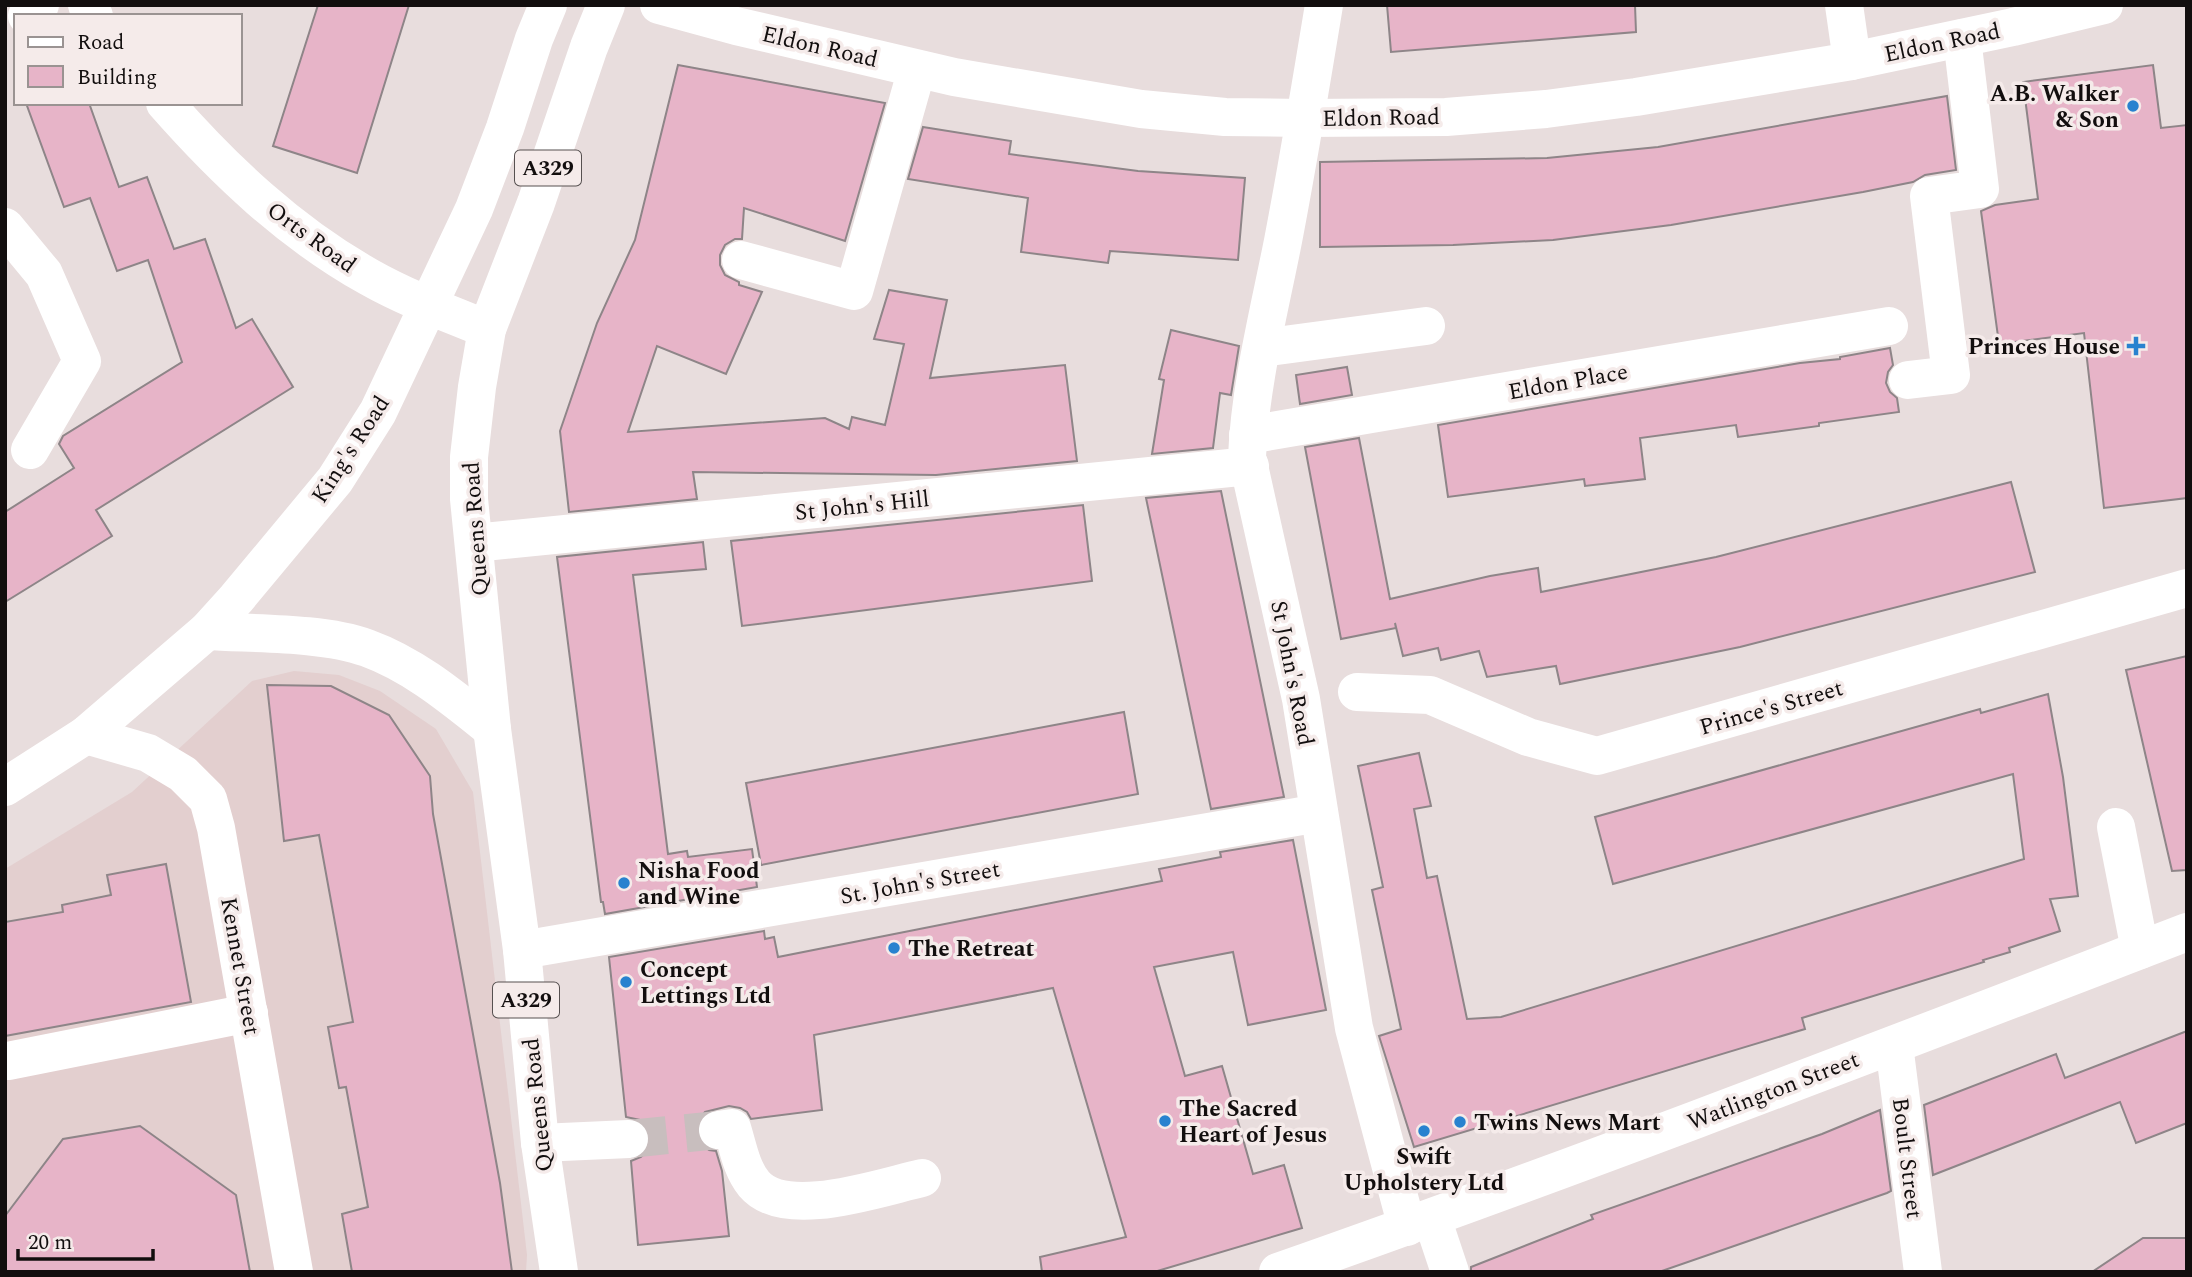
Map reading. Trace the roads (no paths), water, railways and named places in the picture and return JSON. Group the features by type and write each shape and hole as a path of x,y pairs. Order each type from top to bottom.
{"street":[{"name":"King's Road","path":"5,787 86,735 207,631 335,480 378,411 474,209 548,5"},
{"name":"A329","path":"486,329 536,203 606,5"},
{"name":"Eldon Road","path":"659,5 736,26 954,77 1141,108 1225,117 1305,118 1446,117 1546,109 1636,97 1852,61 2104,5"},
{"name":"St John's Road","path":"1324,5 1262,348 1249,451 1301,699 1352,1013 1419,1222 1450,1272"},
{"path":"1844,5 1852,61"},
{"path":"1908,380 1951,375 1929,196 1980,189 1962,38"},
{"path":"741,260 854,291 918,69"},
{"name":"Orts Road","path":"167,105 204,148 264,204 321,247 369,277 429,306 486,329"},
{"path":"5,227 44,274 82,361 30,450"},
{"path":"1262,348 1426,326"},
{"name":"Eldon Place","path":"1249,451 1889,326"},
{"name":"Queens Road","path":"486,329 468,457 469,499 492,729 522,950 540,1143 559,1272"},
{"name":"St John's Hill","path":"474,543 1249,451"},
{"name":"Prince's Street","path":"1357,692 1430,695 1528,737 1597,756 2187,588"},
{"path":"207,631 324,639 366,647 408,666 492,729"},
{"name":"Kennet Street","path":"86,735 148,753 183,774 208,799 216,828 294,1272"},
{"name":"St. John's Street","path":"522,950 1319,813"},
{"path":"2116,827 2140,950"},
{"name":"Watlington Street","path":"1278,1272 1894,1045 2187,932"},
{"path":"8,1061 249,1013"},
{"name":"Boult Street","path":"1894,1045 1923,1272"},
{"path":"718,1130 732,1128 741,1162 748,1176 768,1195 784,1201 820,1201 922,1178"},
{"path":"540,1143 629,1139"}],"tunnel":[{"path":"629,1139 718,1130"}],"place":[{"name":"A.B. Walker & Son","path":"2133,106"},
{"name":"Princes House","path":"2136,346"},
{"name":"Nisha Food and Wine","path":"624,883"},
{"name":"The Retreat","path":"894,948"},
{"name":"Concept Lettings Ltd","path":"626,982"},
{"name":"The Sacred Heart of Jesus","path":"1165,1121"},
{"name":"Twins News Mart","path":"1460,1122"},
{"name":"Swift Upholstery Ltd","path":"1424,1131"}]}
